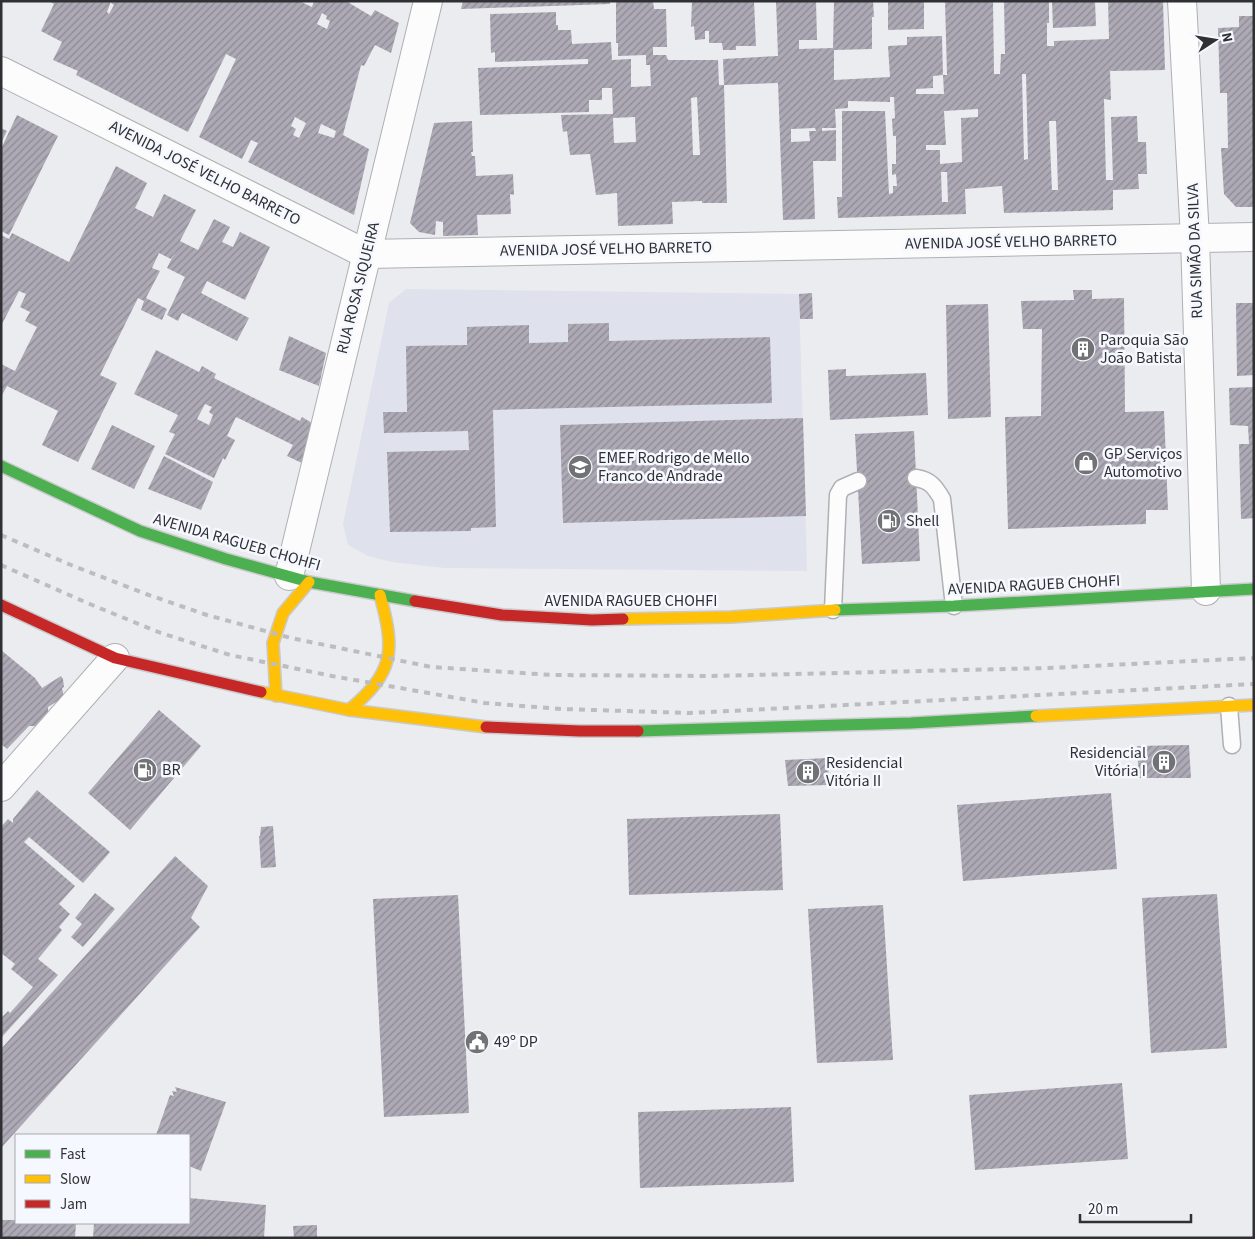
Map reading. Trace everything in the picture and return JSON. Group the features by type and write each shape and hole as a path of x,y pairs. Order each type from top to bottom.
{"highway":[{"name":"AVENIDA RAGUEB CHOHFI","path":"1,466 140,532 226,559 299,579 380,596 502,615 592,620 731,617 833,610 954,606 1254,589"},
{"path":"276,696 273,643 283,613 299,579"},
{"path":"349,710 367,696 378,684 387,667 390,648 388,626 380,596"},
{"path":"1,605 114,658 276,696 349,710 492,728 653,731 911,723 1254,705"}],"street":[{"name":"RUA ROSA SIQUEIRA","path":"299,579 366,254 428,1"},
{"name":"RUA SIMÃO DA SILVA","path":"1182,1 1196,238 1206,591"},
{"name":"AVENIDA JOSÉ VELHO BARRETO","path":"1,71 366,254 1254,236"},
{"path":"1,787 114,658"}],"lane":[{"path":"916,478 926,480 934,487 942,499 954,606"},
{"path":"833,610 838,495 842,488 858,481"},
{"path":"1229,706 1232,745"}],"shaded area":[{"name":"EMEF Rodrigo de Mello Franco de Andrade","path":"406,289 799,294 807,571 445,568 392,562 368,556 348,545 343,524 389,303"}],"building":[{"path":"49,1 111,1 107,12 109,14 114,5 111,3 112,1 299,1 312,7 314,1 346,1 371,16 375,10 399,23 391,53 375,45 364,66 361,65 343,135 369,149 354,215 248,162 258,143 251,140 242,159 199,137 236,59 226,54 188,132 76,75 78,71 53,60 62,42 41,31 54,4","holes":["322,13 330,21 327,29 317,24","295,117 306,123 299,138 293,135 296,129 291,126","321,124 336,131 334,138 318,133"]},
{"path":"463,1 610,1 610,4 461,9"},
{"path":"616,1 653,1 654,9 666,9 667,47 653,47 653,55 666,55 668,60 718,60 719,85 724,85 727,203 702,203 702,201 672,202 673,224 618,226 617,193 596,195 590,154 570,155 567,131 563,132 561,115 613,114 612,88 602,88 602,100 589,100 589,112 480,115 478,68 588,64 588,59 495,62 495,52 491,53 490,14 556,12 558,30 571,30 572,44 611,42 612,60 631,59 631,87 651,86 650,65 646,65 646,55 618,56 618,43 616,43","holes":["697,97 700,155 693,155 691,98","635,117 636,142 614,143 613,118"]},
{"path":"692,1 754,1 756,46 736,46 736,50 723,50 722,43 709,43 709,31 705,31 705,39 695,40 694,26 691,27"},
{"path":"776,1 816,1 817,40 799,40 799,49 833,48 834,1 873,1 872,49 834,50 834,80 890,77 888,46 907,45 907,37 942,36 943,75 947,75 945,1 993,1 994,74 1000,74 1001,54 1005,54 1004,1 1049,1 1047,46 1054,46 1054,41 1109,39 1108,1 1163,1 1165,70 1110,71 1111,100 1104,99 1106,180 1113,180 1111,117 1137,116 1138,142 1146,142 1147,174 1138,174 1139,189 1113,190 1113,210 1004,213 1002,186 965,189 966,214 838,218 837,197 842,197 842,111 885,111 889,194 893,193 893,186 897,186 896,174 892,175 892,164 896,164 896,136 893,136 892,119 895,118 894,97 890,97 890,102 848,101 848,108 835,109 836,128 822,128 822,131 836,130 836,161 813,161 815,219 783,220 778,83 724,85 723,59 778,56","holes":["1022,74 1026,74 1028,159 1024,160","943,75 944,94 916,94 916,89 933,88 933,76","978,109 978,117 961,118 962,162 940,164 940,150 926,150 926,145 946,145 944,111","1049,121 1056,121 1058,190 1052,190","815,128 816,131 809,131 810,141 791,142 791,129","941,172 947,172 948,202 942,202"]},
{"path":"888,1 924,1 924,29 888,30"},
{"path":"1052,1 1095,1 1096,26 1053,28"},
{"path":"1239,16 1254,16 1254,207 1236,207 1224,194 1221,148 1228,148 1227,93 1220,93 1218,28 1239,27"},
{"path":"17,115 58,136 9,235 1,231 1,149"},
{"path":"472,121 473,152 471,152 472,156 475,156 476,176 513,174 514,195 510,194 511,214 477,215 478,235 443,236 443,222 436,221 435,235 419,232 410,223 434,123"},
{"path":"1,128 7,131 1,143"},
{"path":"116,166 147,183 135,208 153,217 164,194 196,210 180,241 198,250 214,219 230,227 222,242 233,247 240,232 270,247 245,300 207,281 201,293 249,318 237,341 182,313 178,321 167,315 185,277 167,268 176,250 171,259 159,253 152,268 160,271 146,298 167,309 162,320 141,310 144,301 138,298 100,375 117,383 78,462 42,445 58,411 7,386 1,397 1,364 15,371 37,327 25,321 30,312 20,307 26,294 19,291 1,326 1,235 9,239 12,233 69,262"},
{"name":"GP Serviços Automotivo","path":"1073,290 1092,290 1092,299 1124,298 1125,412 1164,411 1168,510 1146,510 1146,524 1008,529 1005,417 1041,416 1042,329 1023,329 1021,301 1074,300"},
{"path":"812,293 813,319 800,319 799,294"},
{"path":"1236,303 1254,303 1254,375 1237,376"},
{"path":"988,304 991,417 948,419 946,305"},
{"path":"609,323 609,341 770,337 772,403 493,410 496,527 471,528 471,531 390,532 387,452 469,450 468,431 384,433 383,412 407,412 406,346 467,345 467,327 529,325 529,343 568,342 568,324"},
{"path":"289,336 326,353 319,386 279,370"},
{"path":"156,350 199,372 202,366 216,374 214,378 300,421 302,417 312,423 304,464 287,456 293,445 236,417 227,436 235,440 225,460 223,458 214,478 165,454 175,434 169,432 178,415 134,394","holes":["205,404 212,407 209,412 213,415 209,425 197,419"]},
{"path":"846,369 846,376 926,373 928,415 830,420 828,370"},
{"path":"1254,387 1254,518 1241,519 1239,444 1249,444 1248,426 1230,425 1229,388"},
{"path":"803,418 806,516 563,523 560,425"},
{"path":"112,425 155,446 134,489 91,469"},
{"name":"Shell","path":"914,431 920,561 862,564 855,434"},
{"path":"164,456 213,482 201,510 148,489"},
{"path":"1,650 35,678 42,688 61,676 64,687 62,688 64,697 48,707 48,712 37,726 29,726 7,749 1,744"},
{"name":"BR","path":"159,710 201,746 130,830 88,793"},
{"name":"Residencial Vitória I","path":"1189,745 1191,778 1139,778 1137,746"},
{"name":"Residencial Vitória II","path":"828,758 829,785 788,786 785,760"},
{"path":"37,790 110,852 83,883 29,837 24,842 75,886 59,904 70,914 59,927 62,930 38,959 58,975 1,1038 1,1018 8,1011 10,1013 33,987 11,969 15,964 1,953 1,827 8,819 13,823 13,819"},
{"path":"1111,793 1117,869 963,881 957,805"},
{"path":"780,814 783,890 629,895 627,819"},
{"path":"273,826 276,867 261,868 259,836 261,827"},
{"path":"175,856 208,886 191,918 200,927 1,1148 1,1049"},
{"path":"95,893 115,909 83,947 71,937 82,924 75,918"},
{"path":"1217,894 1227,1048 1151,1053 1142,898"},
{"path":"458,895 469,1113 384,1117 373,899"},
{"path":"883,905 893,1060 817,1063 808,909"},
{"path":"1122,1083 1128,1159 975,1170 969,1095"},
{"path":"175,1087 226,1102 201,1171 190,1166 190,1134 156,1134 170,1095 174,1096 172,1091 177,1092"},
{"path":"791,1107 794,1182 640,1188 638,1112"},
{"path":"190,1198 266,1205 264,1238 93,1238 94,1224 190,1224"},
{"path":"1,1220 15,1220 15,1224 76,1224 75,1238 1,1238"},
{"path":"317,1225 317,1238 294,1238 293,1226"}],"railway":[{"path":"1,535 71,565 207,615 291,638 431,667 552,675 712,676 1048,668 1254,658"},
{"path":"1,565 161,633 230,655 332,676 485,703 561,709 690,713 1254,684"}],"traffic: fast":[{"path":"1,466 140,531 226,559 309,582 415,601"},
{"path":"835,610 954,606 1254,589"},
{"path":"638,731 911,723 1036,716"}],"traffic: slow":[{"path":"276,696 273,643 283,613 309,582"},
{"path":"349,710 375,684 383,671 387,659 389,646 388,631 380,595"},
{"path":"623,619 731,617 835,610"},
{"path":"261,692 349,710 486,727"},
{"path":"1036,716 1254,705"}],"traffic: jam":[{"path":"415,601 502,615 592,620 623,619"},
{"path":"1,605 115,658 261,692"},
{"path":"486,727 580,731 638,731"}],"place":[{"name":"Paroquia São João Batista","path":"1083,349"},
{"name":"GP Serviços Automotivo","path":"1086,463"},
{"name":"EMEF Rodrigo de Mello Franco de Andrade","path":"580,467"},
{"name":"Shell","path":"889,521"},
{"name":"Residencial Vitória I","path":"1164,762"},
{"name":"BR","path":"145,770"},
{"name":"Residencial Vitória II","path":"808,772"},
{"name":"49º DP","path":"477,1042"}]}
